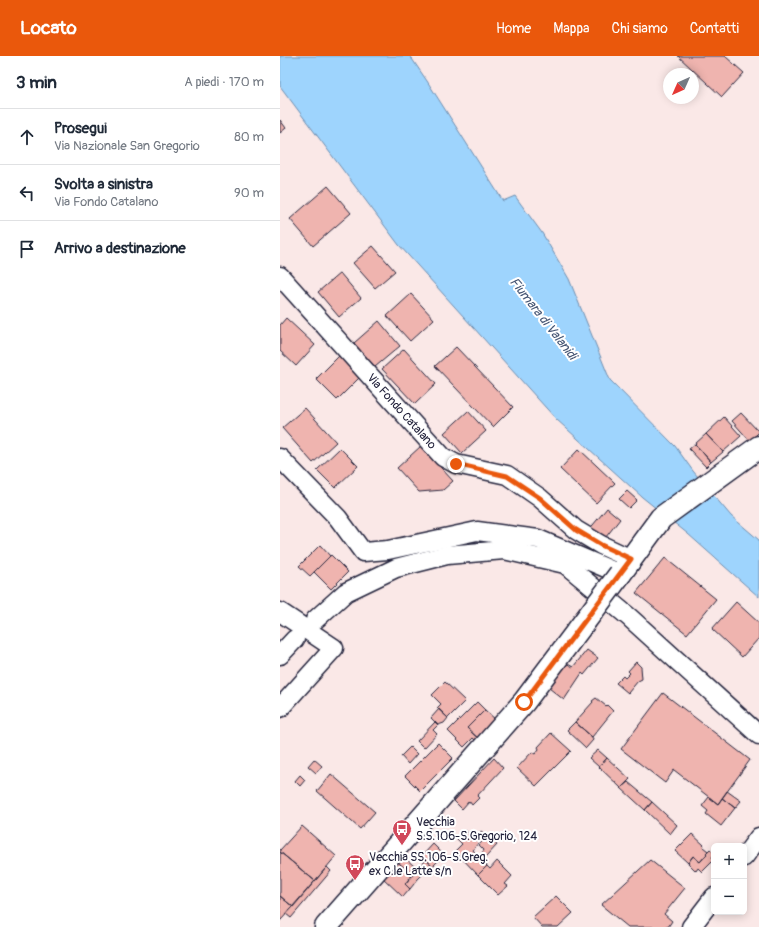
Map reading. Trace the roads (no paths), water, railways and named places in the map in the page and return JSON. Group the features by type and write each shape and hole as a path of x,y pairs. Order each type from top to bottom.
{"street":[{"name":"Via Fondo Catalano","path":"280,276 443,457 456,464 507,476 540,498 576,530 601,545 625,566"},
{"path":"326,927 524,702 661,518 713,482 759,447"},
{"path":"280,458 338,518 363,552 388,550 477,531 538,540 625,566"},
{"path":"315,620 346,592 396,568 447,555 504,550 565,564 629,617 759,735"},
{"path":"280,612 334,648 280,708"},
{"path":"280,655 295,639"},
{"path":"747,853 759,837"},
{"path":"691,927 711,901"}],"water":[{"name":"Fiumara di Valanidi","path":"280,56 410,56 503,201 515,196 542,233 569,279 610,380 675,446 693,471 731,516 759,540 759,597 688,534 642,497 556,419 399,245 280,86"}],"place":[{"name":"Vecchia S.S.106-S.Gregorio, 124","path":"402,846"},
{"name":"Vecchia SS.106-S.Greg. ex C.le Latte s/n","path":"355,881"}]}
